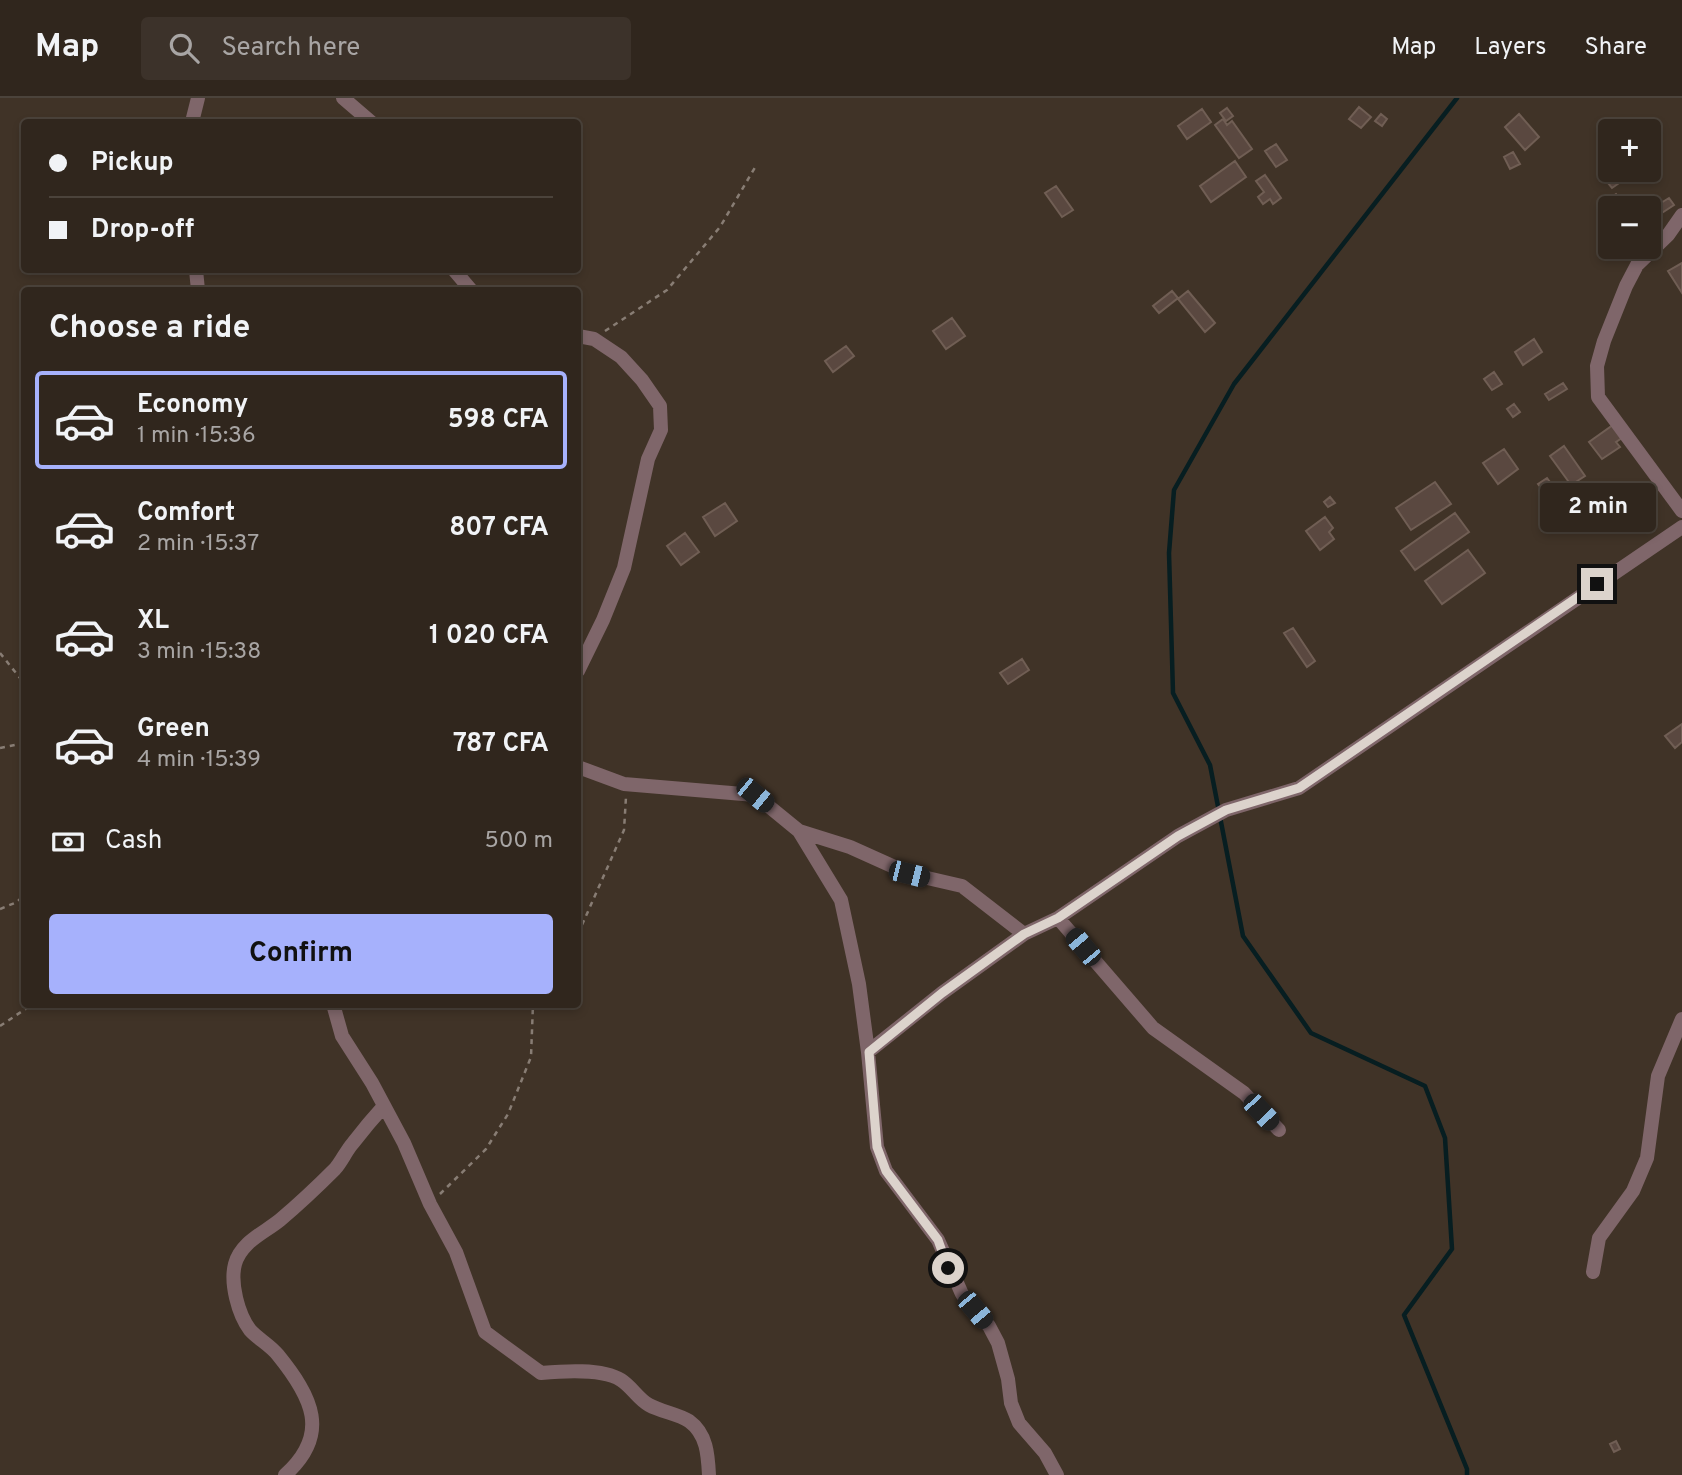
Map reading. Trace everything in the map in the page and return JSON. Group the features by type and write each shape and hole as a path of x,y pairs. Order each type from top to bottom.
{"street":[{"path":"193,119 198,98"},
{"path":"343,98 368,119"},
{"path":"1682,215 1668,235 1637,265 1626,286 1597,366 1598,397 1682,511"},
{"path":"457,273 468,287"},
{"path":"581,337 594,339 621,356 642,380 660,406 661,430 648,459 624,568 581,665"},
{"path":"869,1052 942,993 1024,934 1058,918 1178,836 1226,810 1299,788 1682,527"},
{"path":"581,768 624,784 755,795 799,831 841,900 859,984 869,1052 877,1147 886,1171 938,1240 962,1294 994,1334 1008,1379 1011,1404 1019,1423 1045,1453 1057,1475"},
{"path":"799,831 850,847 909,874 962,886 1024,934"},
{"path":"1058,918 1153,1028 1244,1093 1279,1130"},
{"path":"334,1008 342,1037 404,1143 430,1204 456,1252 485,1332 541,1373 579,1369 620,1379 643,1401 662,1412 688,1420 706,1445 709,1475"},
{"path":"1593,1272 1599,1238 1633,1191 1647,1158 1658,1076 1682,1019"},
{"path":"285,1475 306,1451 312,1435 313,1415 299,1386 278,1354 251,1331 243,1318 237,1298 234,1266 239,1252 249,1242 303,1200 336,1168 369,1121 384,1106"}],"path":[{"path":"594,339 667,290 720,227 757,164"},
{"path":"0,653 21,679"},
{"path":"0,748 21,744"},
{"path":"581,927 624,830 624,784"},
{"path":"0,909 21,898"},
{"path":"0,1026 27,1008"},
{"path":"430,1204 486,1149 508,1114 531,1057 533,1008"}],"building":[{"path":"1359,107 1371,117 1361,128 1349,119"},
{"path":"1227,108 1233,116 1226,121 1220,113"},
{"path":"1202,109 1211,122 1187,139 1178,126"},
{"path":"1381,114 1387,119 1382,126 1375,121"},
{"path":"1519,114 1539,137 1525,150 1505,127"},
{"path":"1223,119 1227,125 1232,121 1252,149 1239,158 1215,125"},
{"path":"1276,144 1287,160 1276,167 1265,151"},
{"path":"1513,152 1520,164 1510,169 1504,157"},
{"path":"1235,161 1246,177 1211,202 1200,186"},
{"path":"1265,175 1281,198 1273,204 1270,199 1263,204 1258,197 1264,192 1256,181"},
{"path":"1607,182 1621,182 1612,188"},
{"path":"1056,186 1073,210 1062,217 1045,193"},
{"path":"1669,198 1674,205 1661,214 1661,203"},
{"path":"1682,263 1682,293 1668,271"},
{"path":"1172,291 1178,298 1159,313 1153,306"},
{"path":"1188,291 1215,323 1205,332 1178,299"},
{"path":"952,318 965,336 946,349 933,331"},
{"path":"1534,339 1542,352 1523,365 1515,352"},
{"path":"846,346 854,356 833,372 825,361"},
{"path":"1494,372 1502,384 1492,390 1484,379"},
{"path":"1563,383 1567,389 1549,400 1545,394"},
{"path":"1514,404 1520,412 1513,417 1507,409"},
{"path":"1613,425 1622,438 1616,442 1620,447 1602,459 1589,442"},
{"path":"1564,446 1585,476 1571,485 1550,456"},
{"path":"1504,449 1518,469 1498,484 1483,463"},
{"path":"1547,478 1559,494 1550,500 1538,484"},
{"path":"1435,482 1451,504 1411,530 1396,508"},
{"path":"1330,497 1335,503 1328,507 1324,502"},
{"path":"725,503 737,521 715,536 703,517"},
{"path":"1455,513 1469,532 1415,570 1401,551"},
{"path":"1325,517 1333,528 1329,532 1334,539 1320,550 1306,531"},
{"path":"685,533 699,552 681,565 667,546"},
{"path":"1468,550 1485,573 1442,604 1425,581"},
{"path":"1293,628 1315,661 1307,667 1284,633"},
{"path":"1022,659 1029,670 1008,684 1000,673"},
{"path":"1682,724 1682,742 1675,748 1665,736"},
{"path":"1616,1441 1620,1449 1614,1452 1610,1444"}],"waterway":[{"path":"1457,98 1234,384 1174,490 1169,553 1173,693 1210,765 1243,936 1311,1033 1425,1086 1445,1138 1452,1249 1404,1315 1467,1469 1467,1475"}],"route":[{"path":"948,1268 938,1240 886,1171 877,1147 869,1052 942,993 1024,934 1058,918 1178,836 1226,810 1299,788 1597,584"}]}
